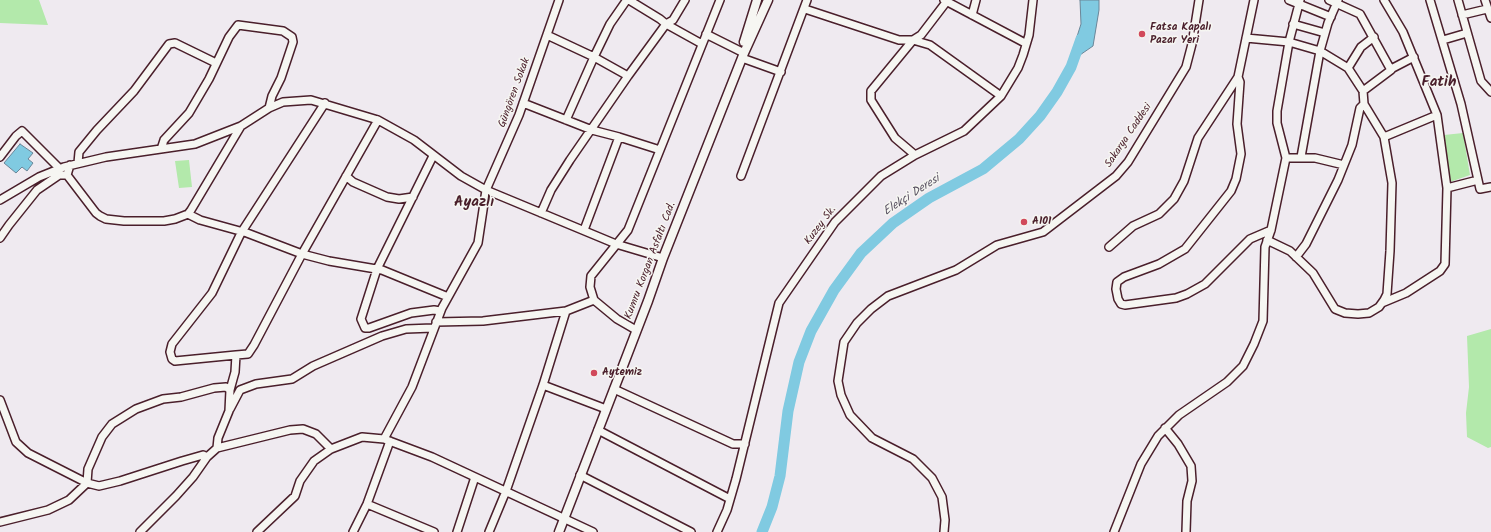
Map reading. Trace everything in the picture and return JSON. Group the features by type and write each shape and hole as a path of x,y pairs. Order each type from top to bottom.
{"main road":[{"path":"743,56 744,42 757,0"},
{"name":"Kumru Korgan Asfaltı Cad.","path":"559,532 663,258 743,56 768,0"}],"street":[{"name":"Güngören Sokak","path":"353,532 367,504 387,440 412,388 434,325 478,243 486,190 497,168 524,103 559,0"},
{"path":"566,120 610,24 626,1 629,0 666,24 702,44"},
{"path":"541,213 551,190 628,76 666,24 673,20 685,0"},
{"path":"636,330 617,319 594,300 590,287 591,276 628,230 720,0"},
{"path":"741,176 805,9 807,0"},
{"path":"972,15 976,0"},
{"name":"Kuzey Sk.","path":"716,532 730,499 745,444 779,303 835,222 881,176 914,156 964,131 1001,96 1018,68 1025,43 1029,35 1033,0"},
{"name":"Sakarya Caddesi","path":"944,532 945,520 942,497 932,478 913,459 872,438 850,415 838,381 844,342 857,323 871,309 888,296 956,270 997,245 1043,232 1116,176 1128,162 1186,67 1192,44 1199,0"},
{"path":"1109,247 1133,226 1159,214 1174,199 1184,181 1198,138 1238,77 1254,0"},
{"path":"1289,0 1299,2 1331,17"},
{"path":"1382,303 1412,289 1440,271 1445,264 1447,188 1437,115 1403,32 1384,0"},
{"path":"1430,0 1462,104 1480,189 1491,187"},
{"path":"1458,0 1480,81 1491,92"},
{"path":"914,156 895,138 871,100 871,91 912,40 921,35 945,1 1025,43"},
{"path":"1301,157 1320,51 1331,17 1334,1 1360,14 1391,69"},
{"path":"1114,532 1141,464 1158,436 1179,415 1227,382 1242,366 1254,344 1263,321 1265,247 1271,230 1286,158 1277,123 1289,42 1299,2"},
{"path":"1462,15 1488,6 1491,18"},
{"path":"805,9 899,40 912,40 930,45 1001,96"},
{"path":"1293,24 1325,33"},
{"path":"161,149 164,140 189,113 231,33 238,25 283,31 289,34 293,42 281,78 268,108"},
{"path":"1443,40 1467,33"},
{"path":"706,34 743,56 781,72"},
{"path":"547,35 628,76"},
{"path":"1348,68 1361,47 1374,37"},
{"path":"1246,38 1289,42 1320,51 1348,68 1363,91 1364,104 1384,137 1392,183 1387,294 1379,308 1369,313 1345,313 1335,309 1313,273 1290,251 1267,240"},
{"path":"78,163 79,152 97,130 134,91 168,44 175,43 216,63"},
{"path":"1363,91 1378,81 1391,69 1414,57"},
{"path":"1238,77 1240,82 1237,124 1241,154 1236,179 1231,191 1185,249 1159,264 1124,277 1117,282 1116,289 1118,299 1121,304 1125,305 1176,298 1187,294 1205,284 1250,239 1271,230"},
{"path":"0,200 39,177 60,168 78,163 195,144 241,126 268,108 283,102 296,100 325,103 378,120 414,140 433,156 486,190 616,244 663,258"},
{"path":"325,103 241,233 212,293 172,344 170,352 172,359 175,361 248,354 302,254 378,120"},
{"path":"524,103 592,130 660,150"},
{"path":"1296,257 1306,244 1338,180 1352,145 1360,108 1364,104"},
{"path":"1384,137 1437,115"},
{"path":"67,175 96,213 106,219 164,221 188,214 241,126"},
{"path":"0,157 22,130 60,168"},
{"path":"584,230 619,137"},
{"path":"433,156 377,269 361,319 365,328 375,327 411,313 434,310 440,312"},
{"path":"1286,158 1301,157 1322,159 1344,165"},
{"path":"67,175 70,165"},
{"path":"0,238 37,190 59,175 67,175"},
{"path":"346,176 358,184 387,197 399,199 413,197"},
{"path":"1447,188 1478,180"},
{"path":"188,214 200,220 247,234 302,254 329,261 377,269 448,297"},
{"path":"217,448 218,438 229,411 240,390 256,384 292,379 313,366 382,336 406,329 566,311 594,300"},
{"path":"489,532 506,492 543,385 566,311"},
{"path":"229,411 230,390 235,372 236,355"},
{"path":"543,385 606,409"},
{"path":"0,522 48,510 69,500 87,483 88,469 102,437 112,424 136,409 163,398 181,396 214,388 226,387 230,390"},
{"path":"614,388 733,444 745,444"},
{"path":"0,400 16,442 28,453 87,483 98,486 120,482 189,459 203,455 207,457"},
{"path":"1165,428 1178,444 1191,466 1192,481 1187,501 1186,532"},
{"path":"140,532 189,482 207,457 217,448 290,430 303,429 316,434 331,449"},
{"path":"598,430 730,499"},
{"path":"257,532 295,496 300,481 314,461 331,449 362,437 387,440 475,477 564,517 593,532"},
{"path":"580,475 691,532"},
{"path":"457,532 475,477"},
{"path":"367,504 421,530 434,532"}],"green space":[{"path":"0,0 39,0 48,25 0,23"},
{"path":"1463,133 1470,175 1450,182 1444,135"},
{"path":"189,160 192,187 179,188 175,161"},
{"path":"1491,329 1491,447 1488,448 1467,437 1466,413 1469,387 1467,336"}],"water":[{"path":"1080,0 1099,0 1099,10 1093,46 1077,57 1074,46 1081,24"},
{"path":"20,144 33,153 28,159 33,163 27,171 22,167 16,173 4,163"}],"waterway":[{"name":"Elekçi Deresi","path":"762,532 772,507 780,476 788,411 799,362 811,331 834,290 861,253 893,223 929,198 983,169 1019,139 1040,116 1057,92 1071,67 1081,39"}],"place":[{"name":"Fatsa Kapalı Pazar Yeri","path":"1142,34"},
{"name":"A101","path":"1024,222"},
{"name":"Aytemiz","path":"594,373"}],"district":[{"name":"Fatih","path":"1439,83"},
{"name":"Ayazlı","path":"474,203"}]}
